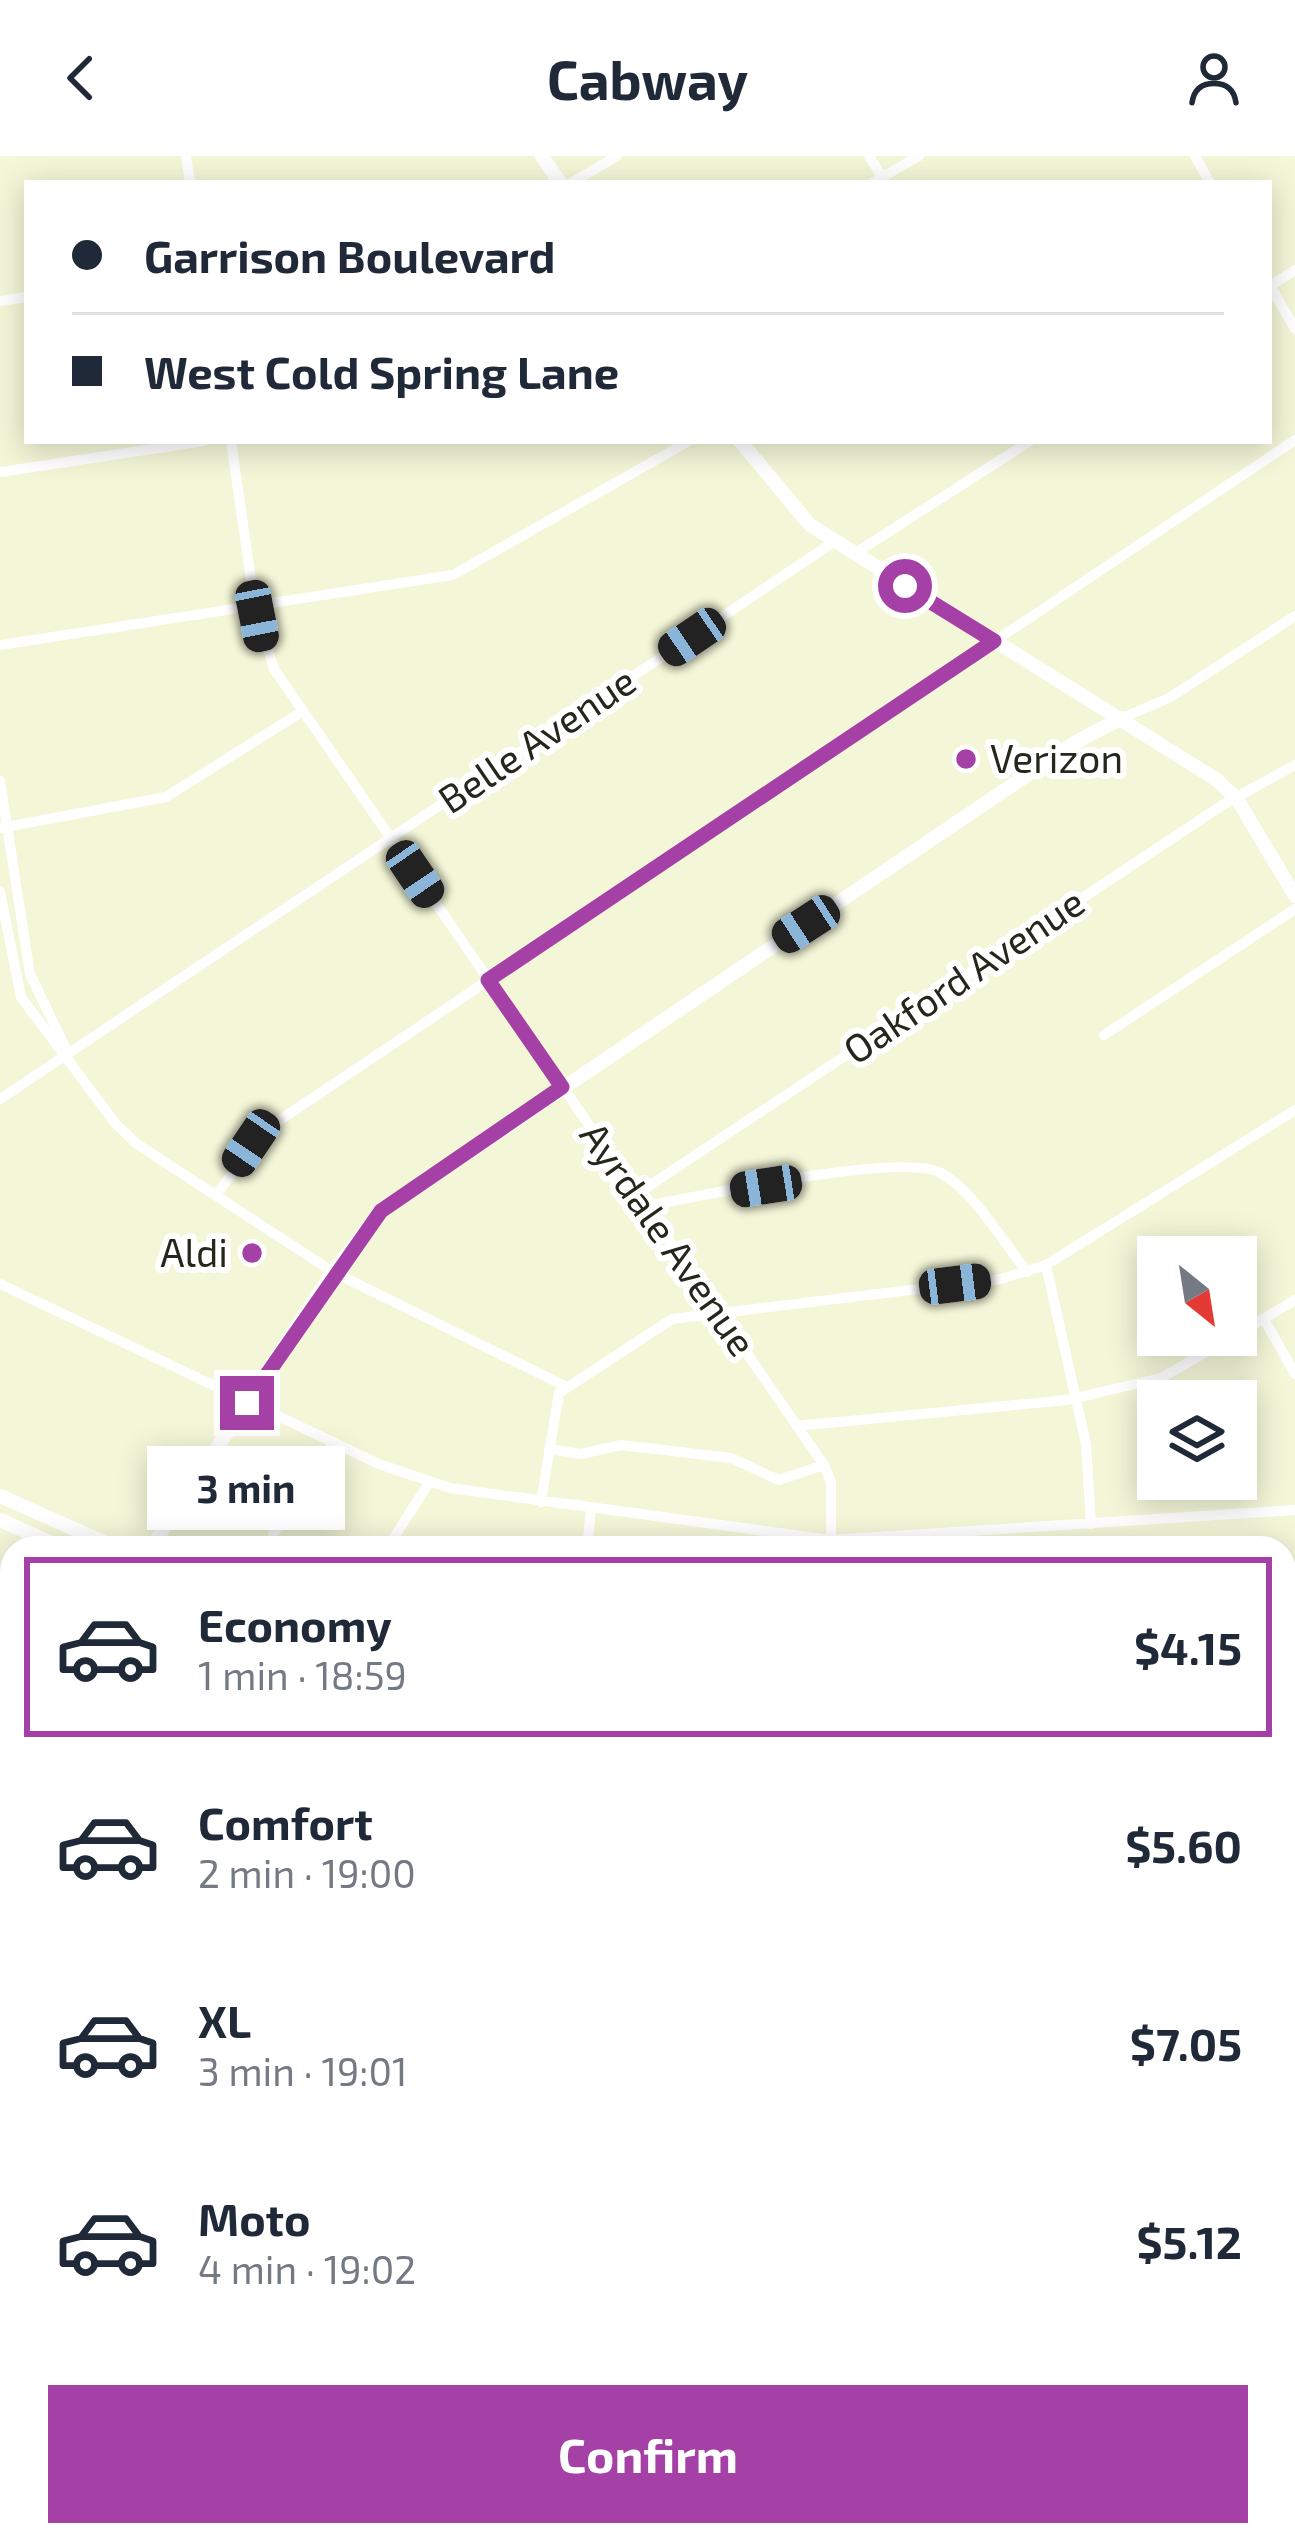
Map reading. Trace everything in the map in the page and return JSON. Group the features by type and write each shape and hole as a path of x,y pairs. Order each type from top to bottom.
{"main road":[{"path":"742,444 787,504 834,542 1122,718 1237,799 1295,896"},
{"path":"159,1536 333,1272 362,1232 395,1199 1093,731 1122,718"},
{"path":"0,1496 90,1536"},
{"path":"0,1520 36,1536"}],"street":[{"path":"576,180 617,156"},
{"path":"869,156 877,180 919,156"},
{"path":"1272,291 1295,328"},
{"path":"216,1195 265,1130 1295,440"},
{"path":"0,472 185,444"},
{"name":"Ayrdale Avenue","path":"230,444 265,653 824,1465 831,1482 831,1536"},
{"path":"0,645 454,575 683,444"},
{"path":"854,554 1025,444"},
{"name":"Belle Avenue","path":"0,1099 834,542"},
{"path":"1122,718 1169,698 1295,616"},
{"path":"4,827 166,797 302,711"},
{"name":"Oakford Avenue","path":"638,1194 1295,765"},
{"path":"0,782 30,974 68,1054"},
{"path":"0,892 15,984 44,1031 68,1054 127,1135 333,1272 565,1386"},
{"path":"1104,1035 1295,909"},
{"path":"15,984 30,974"},
{"path":"542,1502 555,1401 565,1386 660,1323 1027,1272 1046,1265 1295,1110"},
{"path":"645,1206 903,1166 929,1168 956,1185 1027,1272"},
{"path":"1046,1265 1089,1465 1091,1524"},
{"path":"0,1284 333,1443 429,1483 776,1536"},
{"path":"1257,1323 1295,1300"},
{"path":"1264,1319 1295,1374"},
{"path":"797,1426 1076,1397 1161,1378 1199,1356"},
{"path":"278,1536 333,1443"},
{"path":"549,1449 581,1454 621,1445 731,1458 779,1480 824,1465"},
{"path":"395,1536 429,1483"},
{"path":"588,1536 591,1509"},
{"path":"935,1536 1295,1510"}],"place":[{"name":"Verizon","path":"966,759"},
{"name":"Aldi","path":"252,1253"}],"route":[{"path":"247,1403 333,1272 381,1211 562,1087 488,980 994,641 905,586"}]}
